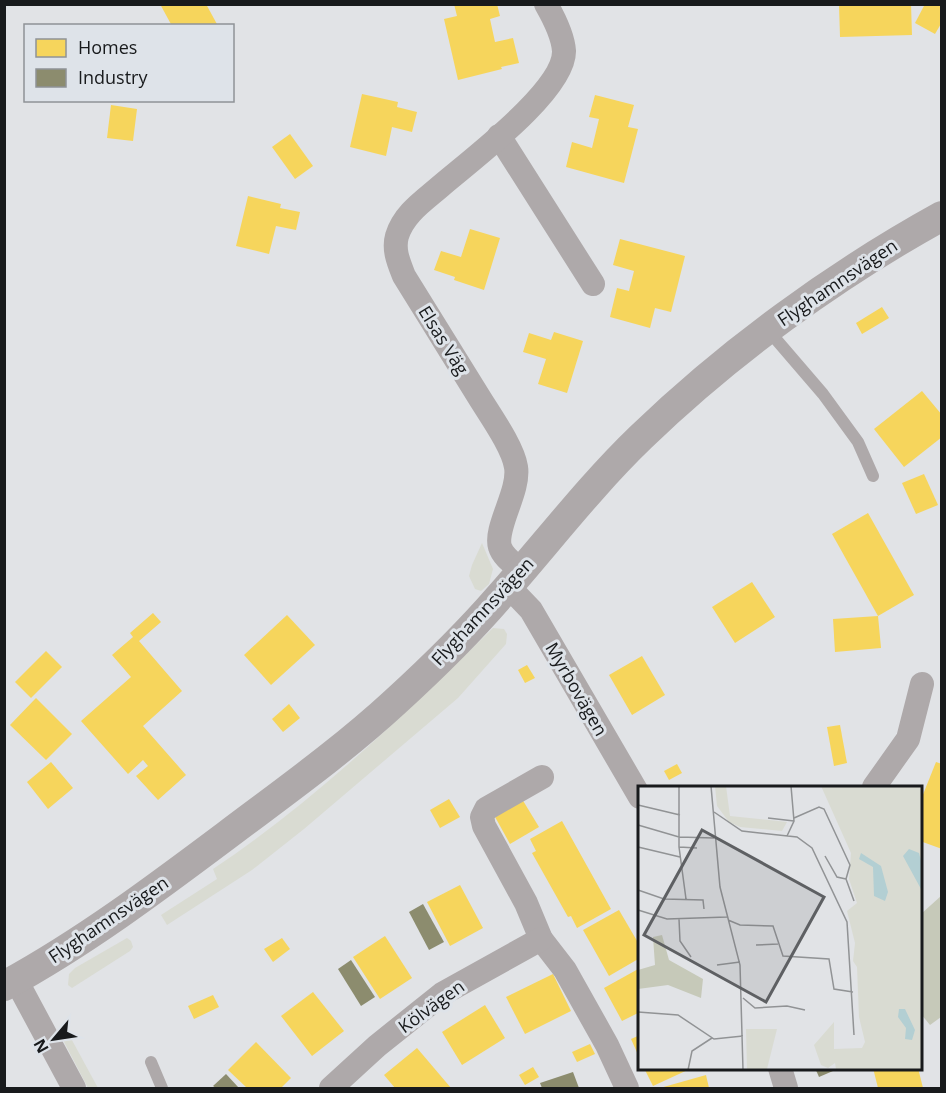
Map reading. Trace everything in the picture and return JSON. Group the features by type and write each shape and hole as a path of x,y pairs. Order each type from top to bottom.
{"street":[{"name":"Elsas Väg","path":"515,578 499,545 514,491 516,467 493,419 404,276 397,257 397,237 406,216 499,136 547,90 560,70 564,53 560,34 546,4"},
{"path":"499,136 592,284"},
{"name":"Flyghamnsvägen","path":"10,983 94,932 146,896 331,755 395,702 479,619 640,438 685,397 768,330 904,237 942,216"},
{"name":"Myrbovägen","path":"515,578 531,610 638,794"},
{"path":"875,786 908,739 922,684"},
{"path":"543,777 486,809 482,817 484,826 526,903 541,939 565,970 607,1045 627,1089"},
{"name":"Kölvägen","path":"331,1089 377,1046 442,994 541,939"},
{"path":"10,983 74,1089"},
{"path":"780,1069 786,1089"}],"lane":[{"path":"768,330 823,394 858,442 873,476"},
{"path":"151,1062 162,1089"}],"shaded area":[{"path":"482,543 493,569 489,584 481,591 475,589 469,576"},
{"path":"493,628 504,629 507,634 506,644 458,698 304,829 252,870 167,925 161,915 217,879 213,869 251,843 323,786 393,724"},
{"path":"127,938 133,947 130,951 72,988 68,985 69,974 75,968"},
{"path":"67,1031 98,1088 88,1088 62,1038 62,1032"}],"green space":[{"path":"941,896 941,1017 930,1025 922,1015 922,913"}],"building: Homes":[{"path":"160,4 206,4 217,24 171,24"},
{"path":"454,4 497,4 500,16 490,19 495,42 513,38 519,63 458,80 444,19 457,16"},
{"path":"839,4 911,4 912,35 840,37"},
{"path":"925,4 942,4 942,22 935,34 915,23"},
{"path":"362,94 398,102 397,107 417,112 412,132 392,127 386,156 350,147"},
{"path":"595,95 634,105 628,127 638,129 624,183 566,167 572,142 592,148 599,119 589,117"},
{"path":"111,105 137,109 133,141 107,138"},
{"path":"290,134 313,166 295,179 272,147"},
{"path":"248,196 281,204 280,208 300,212 296,230 276,226 269,254 236,246"},
{"path":"470,229 500,238 484,290 454,280 455,277 434,270 441,251 461,257"},
{"path":"620,239 685,256 671,312 655,308 650,328 610,317 617,288 629,291 634,271 613,265"},
{"path":"882,307 889,318 862,334 856,323"},
{"path":"554,332 583,341 567,393 538,384 546,359 523,352 529,333 551,340"},
{"path":"922,391 942,415 942,437 904,467 874,429"},
{"path":"924,474 938,505 916,514 902,483"},
{"path":"868,513 914,595 878,616 832,534"},
{"path":"752,582 775,617 735,643 712,607"},
{"path":"153,613 161,622 139,641 182,691 143,726 186,775 158,800 136,776 148,766 143,760 128,774 81,721 131,677 112,655 133,637 130,633"},
{"path":"287,615 315,645 271,685 244,655"},
{"path":"878,616 881,648 835,652 833,619"},
{"path":"46,651 62,667 31,698 15,682"},
{"path":"642,656 665,695 632,715 609,675"},
{"path":"527,665 535,678 525,683 518,670"},
{"path":"36,698 72,734 46,760 10,725"},
{"path":"289,704 300,718 283,732 272,719"},
{"path":"840,725 847,763 834,766 827,727"},
{"path":"51,762 73,788 48,809 27,782"},
{"path":"936,762 942,764 942,849 922,842 922,797"},
{"path":"677,764 682,773 669,780 664,771"},
{"path":"449,799 460,817 440,828 430,810"},
{"path":"522,799 539,827 510,844 494,815"},
{"path":"562,821 611,909 577,928 571,916 568,917 532,853 536,851 530,839"},
{"path":"460,885 483,928 450,946 427,902"},
{"path":"619,910 638,943 638,959 609,976 583,930"},
{"path":"385,936 412,978 380,999 353,957"},
{"path":"282,938 290,949 273,962 264,949"},
{"path":"638,969 638,1013 622,1021 604,988"},
{"path":"553,974 571,1011 525,1034 506,997"},
{"path":"313,992 344,1031 312,1056 281,1016"},
{"path":"213,995 219,1007 194,1019 188,1006"},
{"path":"485,1005 505,1038 462,1065 442,1032"},
{"path":"638,1036 638,1055 631,1039"},
{"path":"256,1042 291,1078 281,1088 247,1088 228,1070"},
{"path":"590,1044 595,1054 577,1062 572,1052"},
{"path":"417,1048 451,1088 395,1088 384,1075"},
{"path":"533,1067 539,1077 525,1085 519,1075"},
{"path":"644,1069 690,1069 653,1086"},
{"path":"873,1069 918,1069 923,1088 878,1088"},
{"path":"706,1075 709,1088 660,1088"}],"building: Industry":[{"path":"423,904 444,942 429,950 409,912"},
{"path":"351,960 375,997 361,1006 338,969"},
{"path":"815,1069 838,1069 819,1077"},
{"path":"573,1072 579,1088 542,1088 540,1083"},
{"path":"226,1074 239,1088 213,1086"}]}
